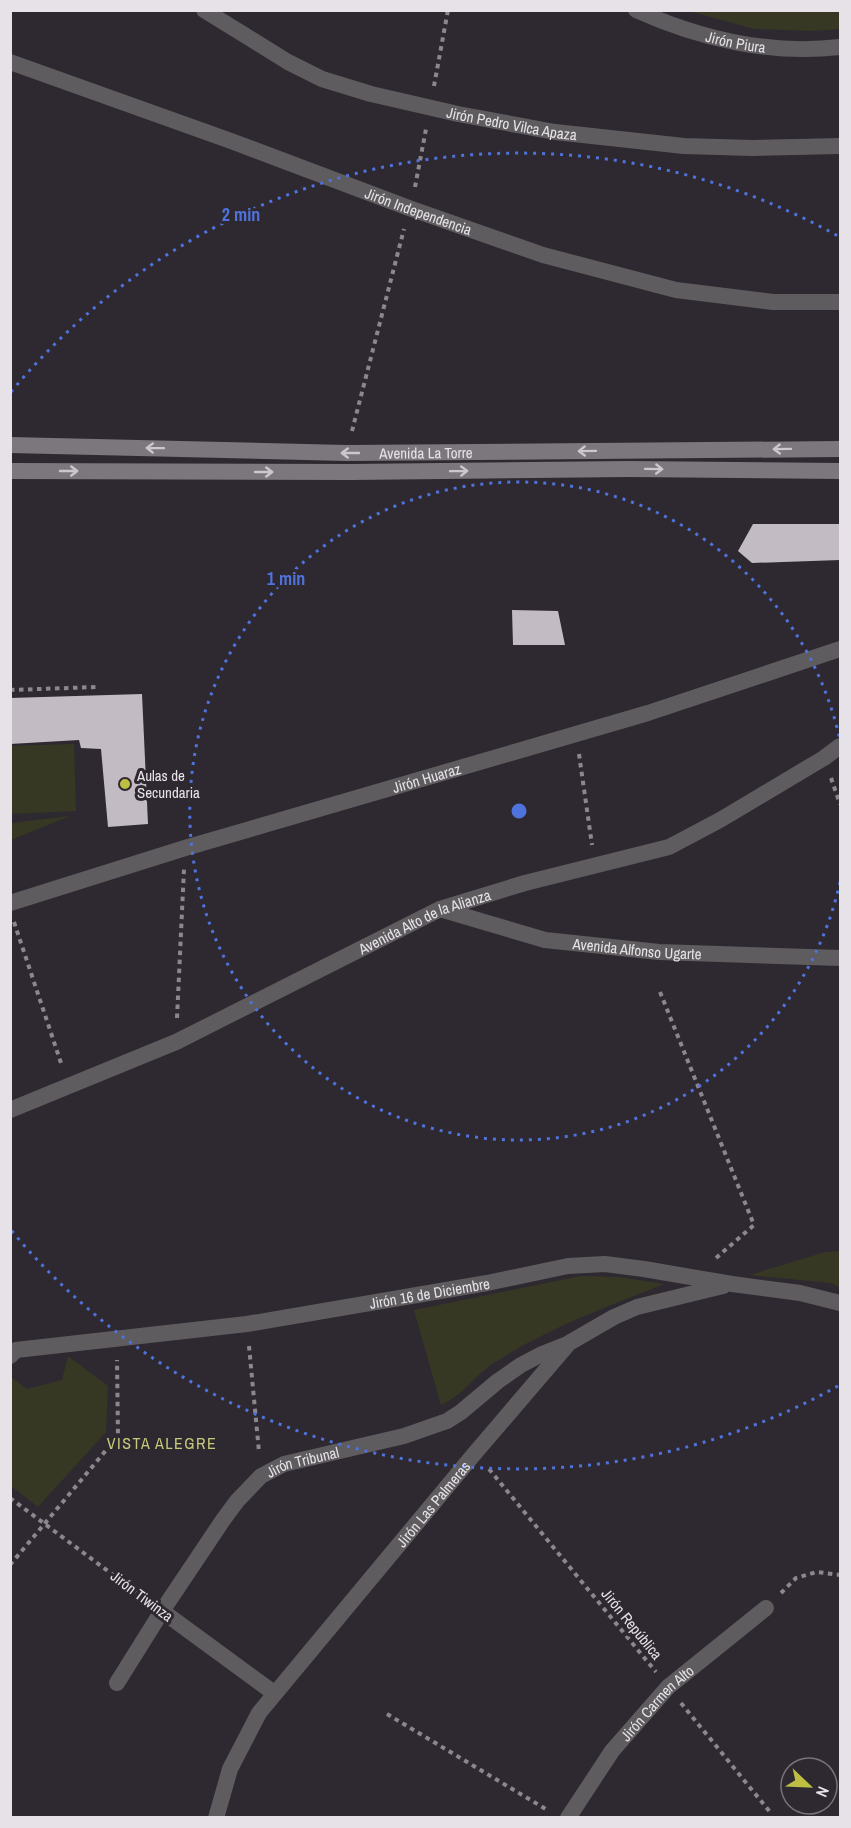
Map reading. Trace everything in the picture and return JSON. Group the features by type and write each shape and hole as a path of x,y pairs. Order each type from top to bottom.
{"main road":[{"name":"Avenida La Torre","path":"10,445 346,453 840,449"},
{"name":"Avenida La Torre","path":"10,471 352,472 628,469 840,471"}],"street":[{"name":"Jirón Pedro Vilca Apaza","path":"204,10 288,62 322,79 371,94 431,108 555,132 684,146 752,148 840,146"},
{"name":"Jirón Piura","path":"636,10 671,25 737,43 779,49 840,47"},
{"name":"Jirón Independencia","path":"10,62 543,255 676,291 773,302 840,302"},
{"name":"Jirón Huaraz","path":"10,903 185,848 648,713 840,650"},
{"name":"Avenida Alto de la Alianza","path":"10,1110 176,1042 440,909 525,883 669,847 720,820 824,758 840,746"},
{"name":"Avenida Alfonso Ugarte","path":"440,909 545,940 659,952 840,958"},
{"name":"Jirón 16 de Diciembre","path":"14,1353 247,1324 465,1287 568,1266 605,1264 800,1293 840,1303"},
{"name":"Jirón Las Palmeras","path":"216,1818 230,1769 259,1713 568,1343 637,1307 732,1284"},
{"name":"Jirón Tribunal","path":"117,1683 162,1611 237,1501 261,1476 284,1464 404,1436 447,1421 521,1365 568,1343"},
{"name":"Jirón Carmen Alto","path":"567,1818 612,1751 668,1687 766,1608"},
{"name":"Jirón Tiwinza","path":"162,1611 274,1693"}],"path":[{"path":"346,453 417,177 448,10"},
{"path":"10,690 97,687"},
{"path":"575,733 595,867"},
{"path":"176,1042 185,848"},
{"path":"10,913 68,1086"},
{"path":"660,992 754,1225 694,1277"},
{"path":"247,1324 261,1476"},
{"path":"10,1565 118,1436 116,1339"},
{"name":"Jirón República","path":"475,1453 770,1812"},
{"name":"Jirón Tiwinza","path":"10,1498 162,1611"},
{"path":"766,1608 796,1578 817,1572 840,1575"},
{"path":"387,1713 549,1811"}],"green space":[{"path":"689,11 840,11 840,29 813,31 754,29"},
{"path":"74,744 76,811 11,814 11,746"},
{"path":"70,816 11,840 11,823"},
{"path":"840,1251 840,1287 830,1283 750,1275 825,1252"},
{"path":"581,1276 619,1277 664,1284 575,1320 511,1352 491,1365 456,1396 441,1405 414,1310"},
{"path":"68,1356 108,1386 106,1432 38,1507 11,1486 11,1377 27,1389 62,1380"}],"building":[{"path":"753,524 840,524 840,560 752,563 738,551"},
{"path":"512,610 558,611 565,645 513,645"},
{"name":"Aulas de Secundaria","path":"142,694 148,824 108,827 101,749 81,748 79,740 10,744 10,698"}],"place":[{"name":"Aulas de Secundaria","path":"125,784"}],"district":[{"name":"VISTA ALEGRE","path":"162,1443"}]}
